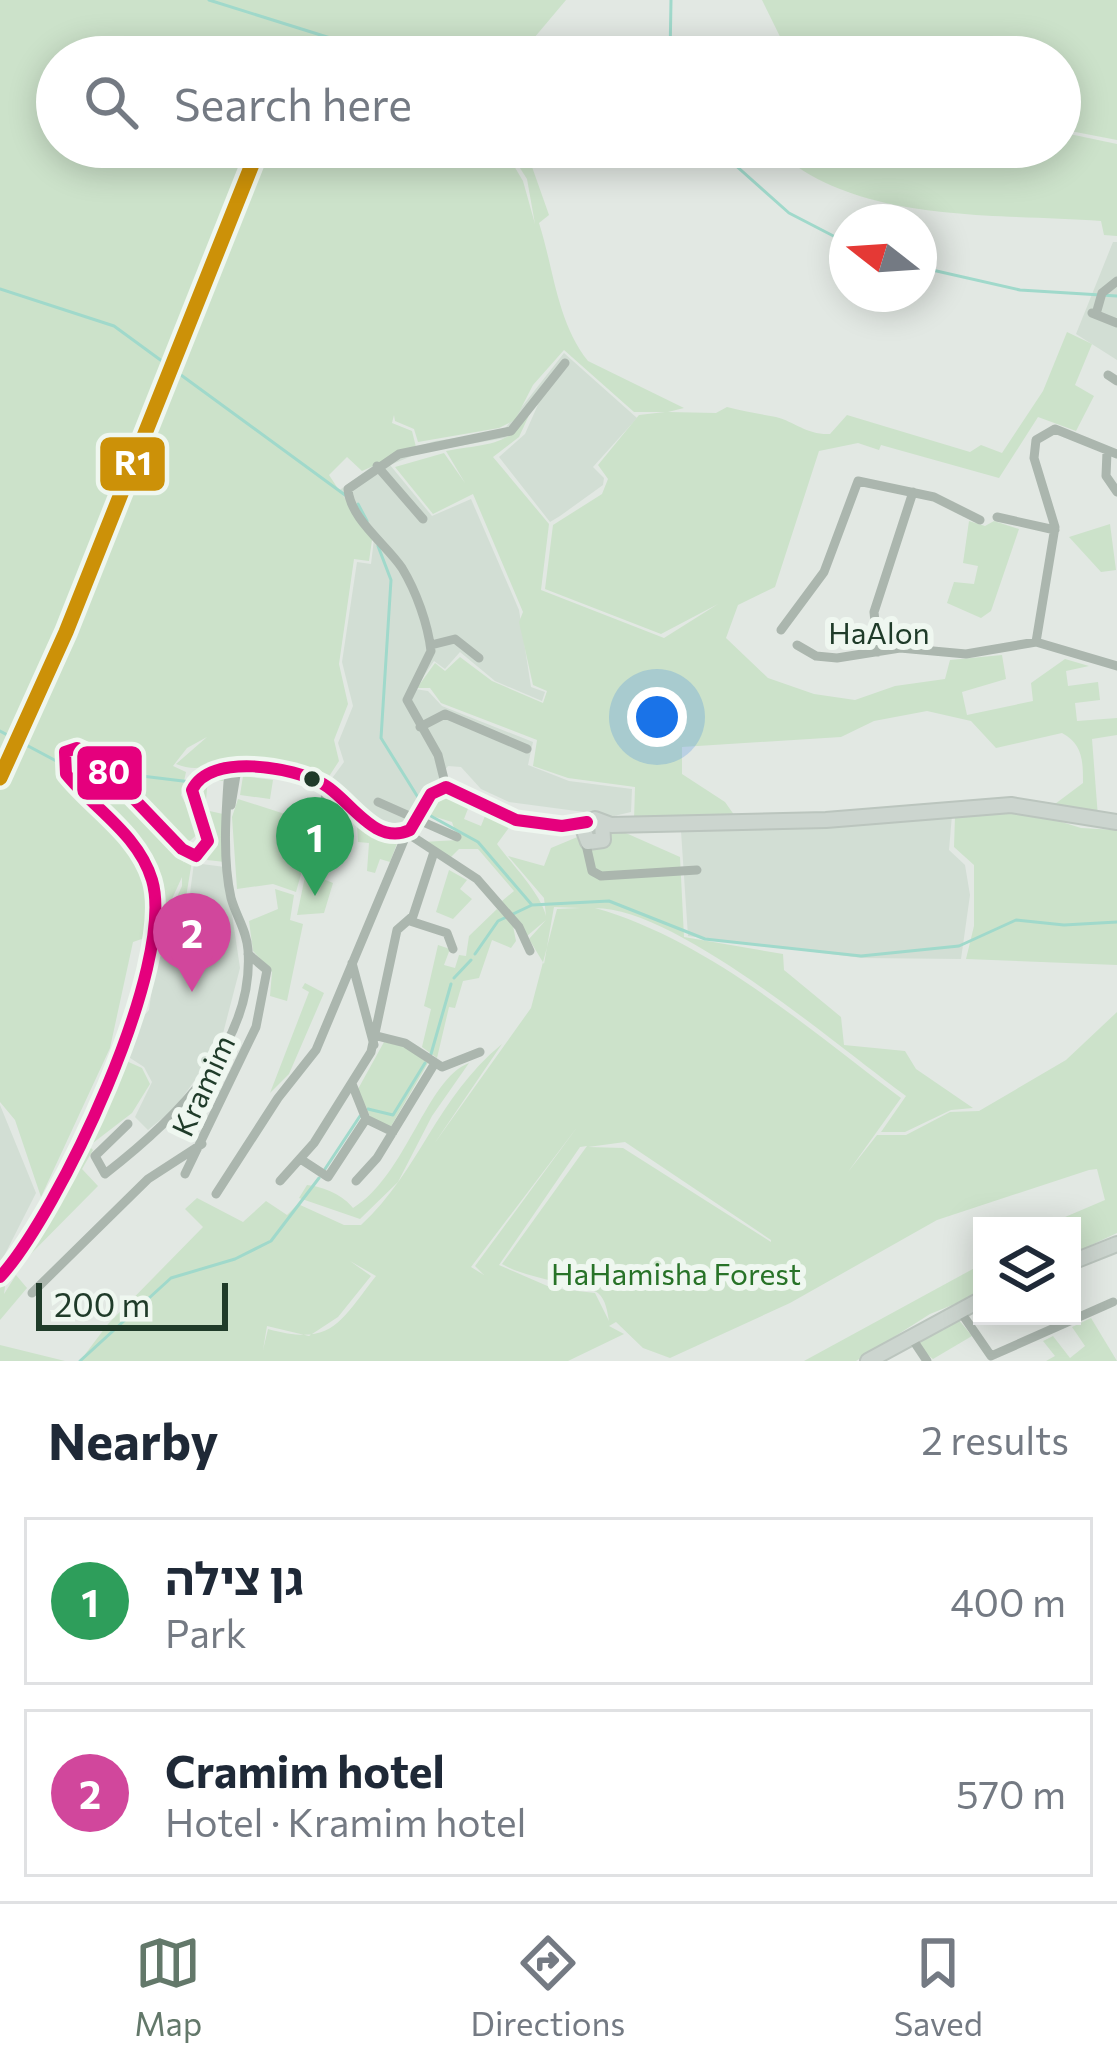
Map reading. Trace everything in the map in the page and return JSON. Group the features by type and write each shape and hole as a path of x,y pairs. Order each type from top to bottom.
{"main road":[{"path":"0,1277 30,1236 115,1069 134,1012 156,909 142,859 65,774 63,754 74,748 89,753 196,856 208,841 192,802 194,785 206,773 233,769 294,773 326,785 363,820 407,833 431,794 446,788 501,816 594,833 634,825 849,819 1011,805 1117,822"},
{"path":"1081,1258 1117,1244"},
{"path":"868,1361 906,1345 973,1304"}],"street":[{"path":"1117,281 1102,293 1094,314 1117,323"},
{"path":"446,788 439,758 407,693 430,645 407,578 348,499 351,483 412,450 511,430 565,363"},
{"path":"1117,492 1106,476 1112,453 1058,429 1039,436 1034,458 1055,530 1036,642 1117,666"},
{"path":"376,466 423,519"},
{"path":"781,630 824,572 853,484 870,480 913,492 980,520"},
{"path":"878,652 875,608 913,492"},
{"path":"997,517 1055,530"},
{"path":"430,645 455,639 479,658"},
{"name":"HaAlon","path":"796,645 829,658 878,652 966,654 1036,642"},
{"path":"420,727 445,714 527,748"},
{"path":"128,1124 95,1156 104,1174 180,1108 207,1075 233,1024 248,954 230,892 227,816 233,769"},
{"path":"312,863 324,820 326,785"},
{"path":"378,802 457,837"},
{"path":"217,1194 278,1098 316,1050 407,833 477,879 518,927 530,951"},
{"path":"594,833 592,871 607,878 697,870"},
{"path":"280,1180 302,1160 376,1040 397,930 410,921 434,852"},
{"path":"410,921 446,932 453,949"},
{"name":"Kramim","path":"184,1174 202,1144 265,1000 266,967 248,954"},
{"path":"352,961 376,1040"},
{"path":"364,1009 385,989"},
{"path":"376,1040 405,1042 448,1068 480,1052"},
{"path":"356,1181 435,1064"},
{"path":"352,1084 366,1119 393,1132"},
{"path":"302,1160 328,1177 366,1119"},
{"path":"32,1293 148,1180 202,1144"},
{"path":"960,1311 993,1359 1113,1302"},
{"path":"906,1345 927,1361"}],"shaded area":[{"path":"1113,242 1117,242 1117,360 1076,334"},
{"path":"564,353 637,418 593,467 604,478 603,485 560,516 550,522 499,457 525,434 540,400 505,438 419,453 390,465 432,516 471,499 519,610 531,687 545,692 542,701 495,681 460,652 445,669 434,661 415,689 428,691 442,706 533,742 528,765 569,781 632,789 631,812 614,816 509,802 481,789 461,767 448,766 404,827 356,811 330,781 344,762 338,743 353,706 342,662 357,562 371,564 374,539 337,492 385,457 435,441 503,431"},
{"path":"952,815 949,850 965,865 970,895 961,959 862,958 688,936 681,831"},
{"path":"194,863 225,867 240,968 220,1045 175,1108 148,1130 135,1117 152,1082 144,1067 124,1054 135,1026 149,1010 157,952 182,954"},
{"path":"0,1105 36,1193 0,1264"}],"green space":[{"path":"0,0 566,0 536,36 36,36 36,168 515,168 535,224 527,179 520,168 532,168 549,215 539,223 569,330 588,361 684,408 668,412 716,413 727,407 776,417 822,434 830,434 847,415 970,452 981,445 1002,453 1043,391 1067,332 1092,344 1075,385 1094,396 1076,431 1038,417 999,478 881,445 879,450 858,443 819,451 775,587 738,605 726,638 768,678 814,694 855,700 895,686 945,679 950,660 1002,655 1006,679 962,692 967,715 1033,701 1031,683 1065,659 1089,666 1066,671 1068,686 1098,682 1100,700 1075,703 1077,721 1117,718 1117,735 1092,739 1098,817 1055,804 1083,783 1082,761 1069,737 1062,733 996,748 971,721 927,711 874,721 841,737 682,747 682,774 725,802 737,819 634,820 635,787 568,778 533,766 537,740 441,703 430,688 417,688 435,663 445,671 460,657 492,681 543,703 547,691 533,685 519,622 523,612 473,494 433,514 395,467 444,453 465,483 446,451 490,444 510,435 536,400 519,437 493,457 549,524 541,590 664,638 718,604 661,634 545,589 553,525 602,494 608,479 598,465 639,415 665,412 634,412 564,350 533,385 515,420 499,428 418,442 414,429 395,421 394,415 392,423 412,431 416,447 362,471 347,457 329,475 372,540 369,561 354,559 339,664 348,704 334,740 339,761 328,778 269,764 197,768 176,764 207,737 187,748 173,766 186,772 181,795 200,832 183,847 183,863 185,856 192,861 177,951 154,947 182,877 156,934 133,942 110,1048 41,1197 15,1120 0,1102"},
{"path":"762,0 1117,0 1117,140 1081,133 1081,36 780,36"},
{"path":"1081,136 1117,144 1117,236 1104,235 1101,221 937,211 937,204 891,204 843,190 801,168 1081,168"},
{"path":"969,521 985,526 994,521 1019,529 991,611 981,618 947,603 954,582 974,584 978,566 963,563"},
{"path":"1110,524 1116,570 1101,572 1069,537"},
{"path":"224,773 223,781 208,779 205,810 223,814 225,862 207,860 212,835 196,800 205,779"},
{"path":"243,776 273,780 270,799 240,795"},
{"path":"443,791 469,806 464,819 481,826 485,816 511,825 497,844 533,889 546,916 544,898 508,856 544,866 551,848 587,833 619,830 680,857 684,937 783,954 784,970 841,1017 844,1045 905,1051 916,1069 973,1108 951,1110 905,1132 881,1132 906,1096 711,954 629,914 595,908 637,922 716,963 901,1098 848,1172 877,1135 906,1135 950,1112 979,1111 1066,1060 1117,1012 1117,1233 1081,1250 1081,1217 1065,1217 1105,1200 1097,1169 1089,1170 937,1220 790,1303 670,1358 643,1348 616,1322 609,1326 624,1334 568,1361 80,1361 108,1324 203,1227 185,1209 197,1198 243,1222 266,1201 287,1215 298,1204 344,1225 361,1225 399,1182 460,1087 502,1044 434,1144 531,1008 543,962 529,939 546,920 527,936 502,901 514,891 478,849 459,849 451,857 422,842 458,840 452,822 426,814","holes":["554,907 581,908 557,909 547,947","578,1126 475,1266 484,1275 471,1267","625,1142 771,1240 771,1242 623,1148 588,1147","587,1146 502,1264 598,1293 609,1321 595,1293 552,1288 499,1265 580,1147","350,1261 376,1276 343,1318 312,1334 338,1317 371,1276"]},
{"path":"238,799 288,815 295,850 306,856 296,892 273,884 237,889 232,817"},
{"path":"1033,813 1081,828 1117,830 1117,965 966,959 974,926 974,865 954,847 955,816"},
{"path":"357,825 398,841 390,862 380,859 375,873 367,871 369,843 358,842"},
{"path":"449,870 467,880 460,889 472,899 453,919 436,912"},
{"path":"306,872 333,883 324,913 297,915"},
{"path":"275,889 294,895 290,920 303,924 287,1001 270,996 272,972 253,951 249,921 278,909"},
{"path":"497,909 513,926 516,941 511,948 492,940 479,978 463,981 455,1008 449,1007 437,1058 422,1047 431,1009 424,1006 438,945 450,949 444,965 455,968 459,955 466,956 469,936"},
{"path":"305,983 324,993 289,1074 270,1093 309,992 302,988"},
{"path":"384,1042 403,1046 428,1063 390,1128 373,1123 358,1089"},
{"path":"124,1060 142,1068 150,1084 132,1113 89,1146 93,1150 82,1169 98,1186 9,1276"},
{"path":"469,1063 432,1116 398,1182 360,1219 299,1198 307,1185 314,1186 353,1208 388,1174 441,1087"},
{"name":"HaHamisha Forest","path":"973,1269 973,1297 930,1314 856,1361 804,1361"},
{"path":"16,1275 27,1288 0,1320 0,1285 6,1279 4,1294"},
{"path":"1091,1318 1117,1361 1046,1361 1055,1356 1043,1341 1053,1336 1070,1358 1085,1346 1072,1327"},
{"path":"958,1319 972,1336 933,1359 920,1349 918,1339"},
{"path":"0,1345 65,1361 0,1361"}],"waterway":[{"path":"209,0 324,36"},
{"path":"670,36 671,0"},
{"path":"739,168 789,213 829,234"},
{"path":"937,271 1020,290 1117,296"},
{"path":"0,289 114,326 345,495"},
{"path":"358,504 367,521"},
{"path":"378,546 391,580 381,738 419,799"},
{"path":"0,731 62,764"},
{"path":"71,768 102,774"},
{"path":"117,773 191,782"},
{"path":"423,818 429,815 478,842 532,905"},
{"path":"475,954 498,921 532,905 609,901 705,939 861,956 959,946 1016,920 1064,925 1117,922"},
{"path":"454,978 471,960"},
{"path":"431,1054 451,984"},
{"path":"368,1109 393,1115 425,1063"},
{"path":"325,1169 360,1116"},
{"path":"80,1361 171,1278 235,1259 271,1241 319,1178"}],"transit line":[{"name":"R1","path":"0,778 66,632 251,168"},
{"name":"80","path":"0,1277 52,1200 107,1086 147,969 155,919 152,880 137,849 66,774 65,752 77,748 92,755 182,849 196,856 208,841 192,790 202,778 233,767 273,768 309,778 385,832 410,830 431,794 446,787 516,820 562,826 587,822"}],"place":[{"name":"גן צילה","path":"315,896"},
{"name":"Cramim hotel","path":"192,992"}]}
